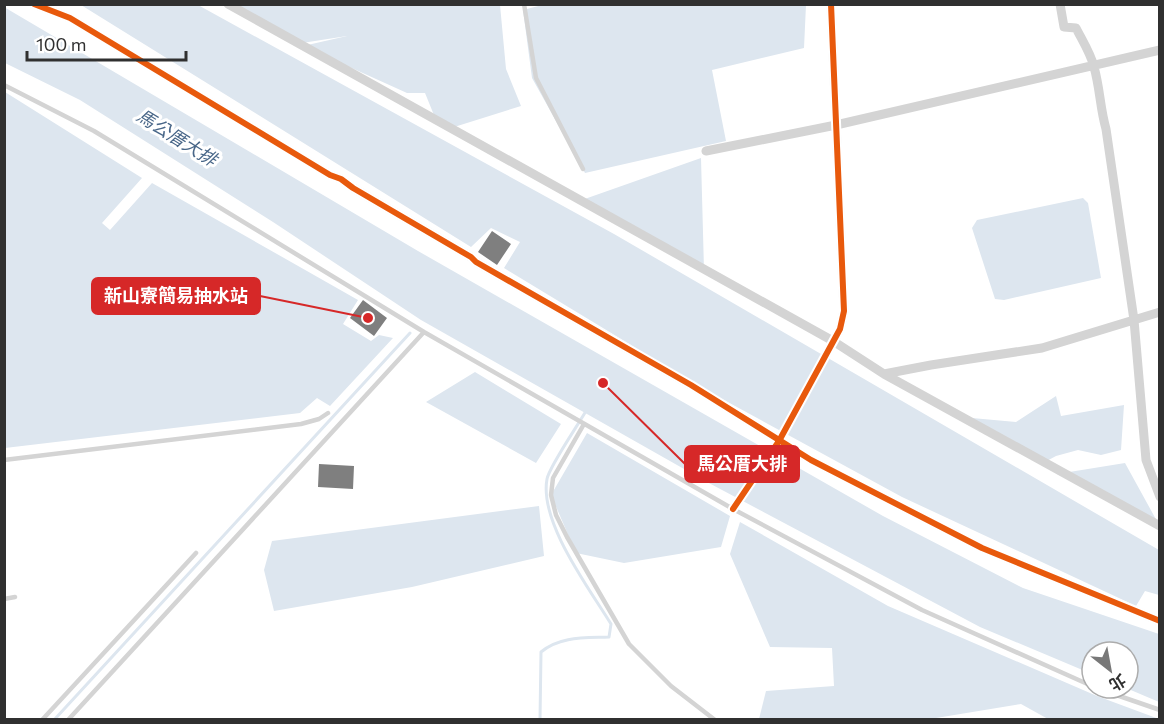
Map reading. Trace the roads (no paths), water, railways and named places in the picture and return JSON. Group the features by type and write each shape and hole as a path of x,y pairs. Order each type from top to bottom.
{"street":[{"path":"34,4 70,18 476,262 691,385 811,460 982,548 1160,621"},
{"path":"228,4 832,341 884,374 1160,526"},
{"path":"733,509 778,441 840,329 844,311 831,4"},
{"path":"1060,4 1064,27 1076,28 1094,65 1102,102 1100,109 1106,129 1134,320 1146,460 1160,497"},
{"path":"706,151 836,125 1160,50"},
{"path":"884,374 1042,348 1160,312"}],"lane":[{"path":"525,4 536,78 583,168"},
{"path":"4,85 94,131 424,332 733,509 922,610 1080,681"},
{"path":"68,720 424,332"},
{"path":"4,460 301,424 319,419 328,413"},
{"path":"584,423 552,478 551,495 556,515 629,644 671,686 715,720"},
{"path":"42,720 196,554"},
{"path":"4,598 15,597"},
{"path":"1131,700 1160,710"}],"water":[{"path":"546,4 806,5 804,48 712,70 726,141 585,173 532,78 523,10"},
{"path":"81,5 198,5 614,234 1159,550 1159,595 1145,591 1136,606 902,497 702,388 504,268 520,242 491,228 471,247"},
{"path":"234,5 500,5 506,69 521,106 451,128 436,120 425,93 407,93 303,46 347,36 302,43"},
{"path":"4,7 418,251 883,516 1023,588 1159,634 1159,702 1140,694 1140,640 1080,640 1080,669 980,627 707,482 421,320 273,222 80,100 5,63"},
{"path":"5,92 142,178 102,223 110,230 152,183 358,300 343,324 371,341 379,335 393,338 330,406 317,398 300,413 5,448"},
{"path":"701,158 704,270 579,201"},
{"path":"1083,198 1088,203 1101,278 1004,300 995,299 972,228 977,220"},
{"path":"475,372 561,424 536,463 426,402"},
{"path":"1056,396 1061,416 1124,405 1121,450 1101,455 1078,450 1056,456 1043,463 961,417 1016,422"},
{"path":"587,433 730,516 721,547 624,563 576,553 551,495"},
{"path":"1125,463 1158,523 1057,474"},
{"path":"539,506 544,556 412,587 274,611 264,570 272,541"},
{"path":"740,522 888,606 1080,689 1080,700 1108,700 1159,719 1048,719 1021,704 930,719 759,719 766,691 834,686 832,648 770,647 730,554"}],"waterway":[{"path":"54,720 410,333"},
{"path":"540,720 541,652 565,640 609,637 611,624 568,554 551,515 547,496 549,473 586,411"}],"place":[{"name":"新山寮簡易抽水站","path":"368,318"},
{"name":"馬公厝大排","path":"603,383"}]}
